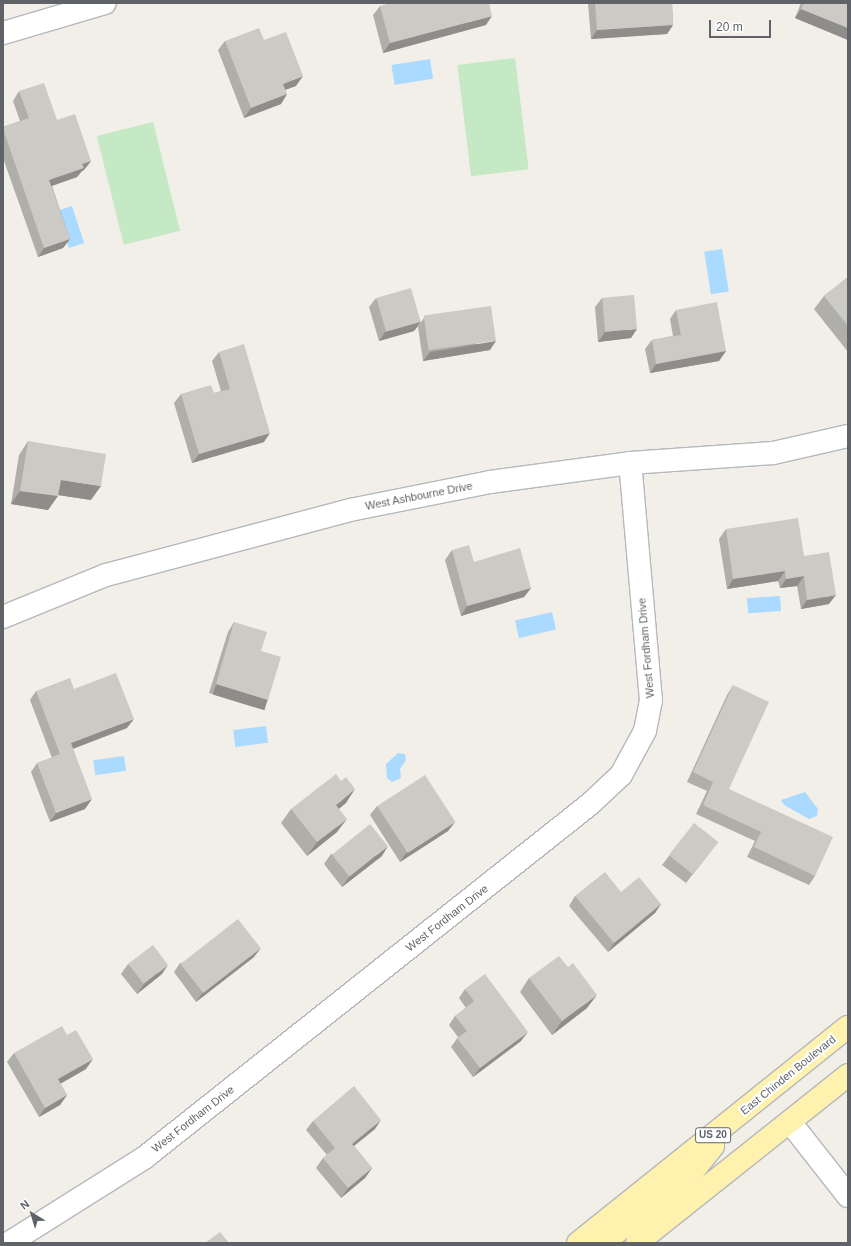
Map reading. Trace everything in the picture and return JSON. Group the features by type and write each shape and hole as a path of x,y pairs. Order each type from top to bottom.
{"main road":[{"name":"East Chinden Boulevard","path":"578,1243 848,1027"},
{"path":"637,1243 848,1075"},
{"path":"603,1243 693,1171 741,1112"}],"street":[{"path":"3,33 105,3"},
{"name":"West Ashbourne Drive","path":"3,618 106,574 350,510 490,482 630,463 773,453 848,436"},
{"name":"West Fordham Drive","path":"9,1243 144,1158 590,804 621,775 645,731 651,701 630,463"},
{"path":"790,1122 848,1196"}],"green space":[{"path":"515,58 529,169 471,176 457,65"},
{"path":"153,122 180,231 124,245 97,136"}],"water":[{"path":"430,59 433,79 395,85 391,65"},
{"path":"72,206 84,243 69,248 57,211"},
{"path":"722,249 729,291 711,294 704,252"},
{"path":"780,596 781,611 748,613 747,598"},
{"path":"552,612 556,630 519,638 515,621"},
{"path":"266,726 268,743 235,747 233,730"},
{"path":"398,753 405,754 406,760 400,769 401,778 392,782 387,778 386,764"},
{"path":"124,756 126,771 95,775 93,760"},
{"path":"805,792 818,809 817,816 809,819 784,805 781,800"}],"building":[{"path":"391,3 489,3 492,16 390,43 380,6"},
{"path":"595,3 672,3 673,25 597,30"},
{"path":"804,3 848,3 848,28 801,9"},
{"path":"259,28 264,40 286,32 303,76 283,84 287,94 251,108 225,41"},
{"path":"44,83 57,120 75,114 91,161 82,164 84,168 49,180 70,239 44,248 3,127 29,118 19,91"},
{"path":"848,277 848,326 824,296"},
{"path":"411,288 421,322 386,332 376,298"},
{"path":"634,295 637,329 605,332 602,298"},
{"path":"717,302 726,351 656,364 652,340 681,335 676,310"},
{"path":"491,306 496,341 429,350 424,315"},
{"path":"244,344 270,433 199,454 181,394 211,385 214,393 230,389 219,352"},
{"path":"28,441 106,454 101,486 61,480 58,496 20,491"},
{"path":"798,518 804,556 829,552 836,595 807,600 804,576 786,579 785,571 733,579 726,529"},
{"path":"469,545 474,562 520,548 531,588 467,606 452,550"},
{"path":"234,622 267,632 261,651 281,657 268,700 216,684"},
{"path":"116,673 134,719 71,743 92,799 56,813 37,763 60,754 36,691 70,678 74,689"},
{"path":"733,685 769,702 729,789 833,837 815,876 754,847 761,832 703,805 713,782 693,772"},
{"path":"336,774 341,781 346,777 355,789 336,805 347,819 317,842 291,809"},
{"path":"425,775 455,822 408,853 377,806"},
{"path":"694,823 718,842 693,874 669,855"},
{"path":"370,824 388,846 350,877 332,855"},
{"path":"605,872 621,892 639,877 661,904 614,943 575,896"},
{"path":"238,919 261,948 203,993 180,964"},
{"path":"153,945 168,965 143,984 128,964"},
{"path":"559,956 568,967 573,963 597,995 562,1021 529,978"},
{"path":"485,974 528,1032 480,1068 457,1038 467,1031 455,1016 474,1001 465,989"},
{"path":"62,1026 67,1035 76,1030 93,1059 58,1079 67,1095 45,1108 14,1053"},
{"path":"354,1086 381,1120 352,1144 372,1168 348,1188 323,1158 335,1148 313,1121"},
{"path":"220,1232 229,1243 205,1243"}]}
